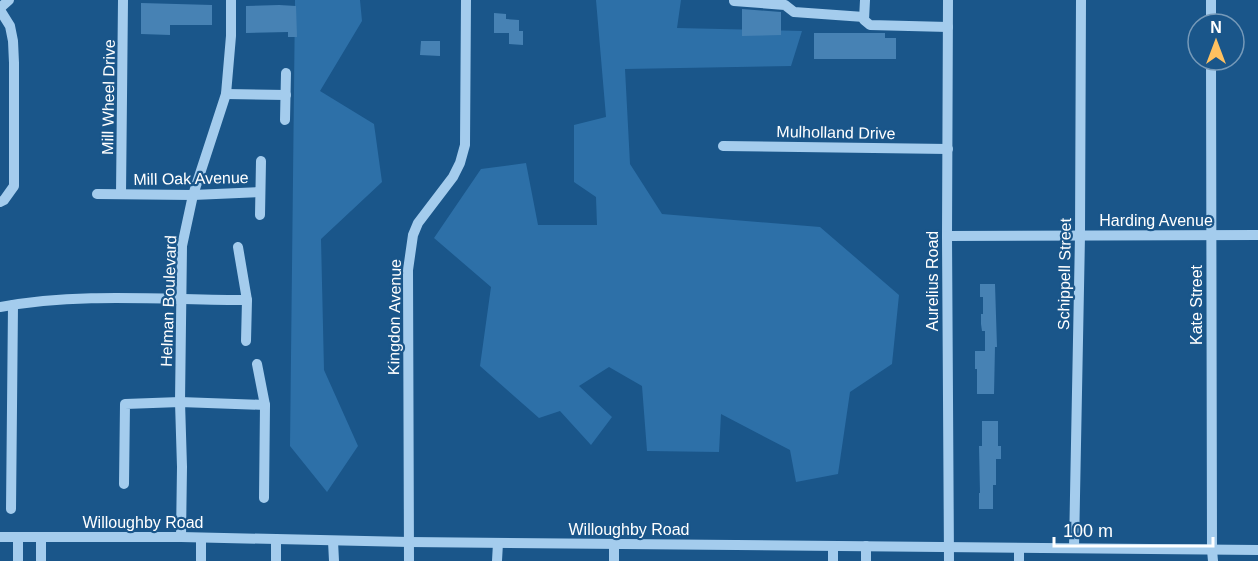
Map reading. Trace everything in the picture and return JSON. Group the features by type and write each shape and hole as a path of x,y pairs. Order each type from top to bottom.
{"street":[{"path":"0,202 14,186 13,41 10,26 0,9 9,0"},
{"name":"Mill Wheel Drive","path":"121,194 123,0"},
{"name":"Helman Boulevard","path":"181,537 182,246 193,195 226,94 231,36 231,0"},
{"name":"Kingdon Avenue","path":"409,561 408,270 413,235 418,223 453,177 465,145 466,0"},
{"path":"865,0 864,20 870,25 948,27"},
{"name":"Aurelius Road","path":"948,0 949,561"},
{"name":"Schippell Street","path":"1074,548 1080,236 1080,0"},
{"path":"734,1 785,4 794,12 864,17"},
{"name":"Kate Street","path":"1211,72 1213,555"},
{"path":"285,120 286,73"},
{"path":"226,94 286,95"},
{"name":"Mulholland Drive","path":"723,146 948,149"},
{"path":"260,215 261,161"},
{"name":"Mill Oak Avenue","path":"97,194 193,195 260,192"},
{"name":"Harding Avenue","path":"947,237 1258,235"},
{"path":"238,247 247,300 246,341"},
{"path":"0,307 60,299 95,298 247,300"},
{"path":"11,509 13,305"},
{"path":"257,364 265,405 264,498"},
{"path":"124,484 125,404 180,402 265,405"},
{"name":"Willoughby Road","path":"0,537 181,537 409,542 1074,548 1213,555 1258,550"},
{"path":"18,537 18,561"},
{"path":"41,537 41,561"},
{"path":"201,538 201,561"},
{"path":"276,539 276,561"},
{"path":"333,541 334,561"},
{"path":"497,561 498,543"},
{"path":"614,544 614,561"},
{"path":"833,561 834,546"},
{"path":"866,546 867,561"},
{"path":"1019,548 1019,561"}],"shaded area":[{"path":"295,0 360,0 362,21 320,91 374,124 382,182 321,239 324,370 358,446 327,492 290,446"},
{"path":"596,0 681,0 677,28 802,31 791,66 625,69 630,164 662,214 820,227 899,295 892,364 850,392 838,474 796,482 790,450 721,414 719,452 647,451 642,386 609,367 579,386 612,417 591,445 560,411 539,418 480,366 491,287 434,238 481,169 526,163 538,225 597,225 596,197 574,182 574,125 606,117"}],"building":[{"path":"141,3 212,5 212,25 170,25 170,35 141,34"},
{"path":"246,6 296,6 297,37 288,37 288,32 246,33"},
{"path":"742,9 781,12 781,35 742,36"},
{"path":"494,13 506,14 506,19 519,20 519,31 523,31 523,45 509,44 509,33 494,33"},
{"path":"814,33 885,33 885,38 896,38 896,59 814,59"},
{"path":"421,41 440,41 440,56 420,55"},
{"path":"980,284 995,284 997,347 995,347 994,394 977,394 975,351 985,351 985,331 982,331 981,324 983,297 980,297"},
{"path":"982,421 998,421 998,446 1001,446 1001,459 996,459 993,509 979,509 979,446 982,446"}]}
